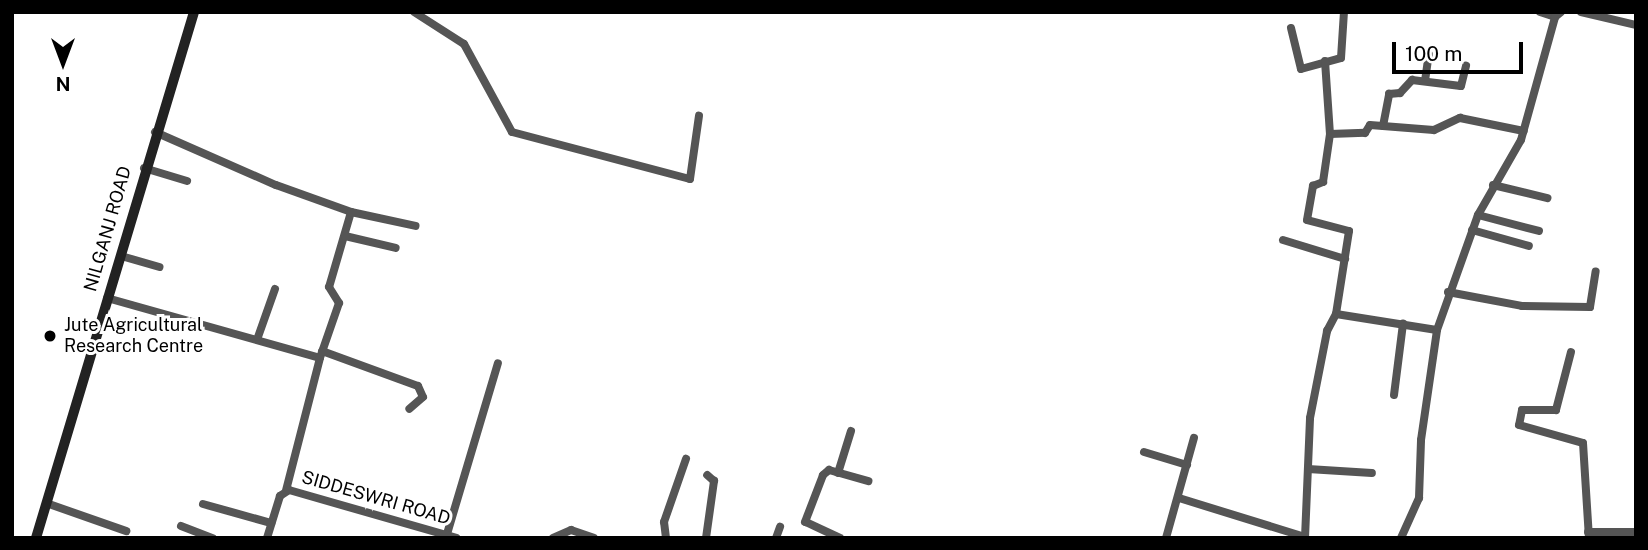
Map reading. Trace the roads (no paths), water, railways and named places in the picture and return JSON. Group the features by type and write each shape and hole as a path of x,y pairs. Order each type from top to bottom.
{"street":[{"name":"NILGANJ ROAD","path":"36,538 49,504 144,168 194,12"},
{"path":"414,12 432,17 464,44 512,132 690,179 694,175 699,116"},
{"path":"1291,28 1301,69 1343,55 1344,12"},
{"path":"1401,538 1419,498 1422,440 1437,330 1448,292 1478,215 1524,131 1558,15 1540,12"},
{"path":"1581,12 1636,25"},
{"path":"1425,81 1429,54"},
{"path":"1179,498 1305,537 1310,418 1322,345 1336,314 1349,231 1307,220 1313,186 1323,182 1330,134 1325,61"},
{"path":"1383,126 1389,94 1402,92 1410,80 1461,86 1466,66"},
{"path":"1330,134 1365,133 1370,125 1434,130 1462,118 1524,131"},
{"path":"155,132 276,185 351,212 416,226"},
{"path":"144,168 187,181"},
{"path":"1493,185 1547,198"},
{"path":"351,212 345,236 396,248"},
{"path":"1478,215 1539,231"},
{"path":"1472,230 1529,246"},
{"name":"SIDDESWRI ROAD","path":"267,538 286,490 321,354 339,303 329,290 345,236"},
{"path":"1283,240 1345,258"},
{"path":"121,256 159,267"},
{"path":"1448,292 1522,306 1590,307 1596,271"},
{"path":"258,337 275,289"},
{"path":"107,298 185,323 258,337 321,354 418,386 423,397 409,409"},
{"path":"1336,314 1437,330"},
{"path":"1394,395 1403,324"},
{"path":"1571,352 1556,410 1522,410 1519,425 1583,443 1588,535 1636,532"},
{"path":"447,534 498,363"},
{"path":"838,473 851,431"},
{"path":"1166,538 1194,438"},
{"path":"1144,452 1187,465"},
{"path":"666,538 664,524 686,459"},
{"path":"1308,469 1372,473"},
{"path":"840,538 805,522 825,471 867,481"},
{"path":"705,538 714,481 707,475"},
{"name":"SIDDESWRI ROAD","path":"286,490 456,538"},
{"path":"49,504 126,531"},
{"path":"203,504 271,523"},
{"path":"181,526 213,538"},
{"path":"776,538 779,527"},
{"path":"553,538 571,530 594,538"}],"place":[{"name":"Jute Agricultural Research Centre","path":"50,336"}]}
